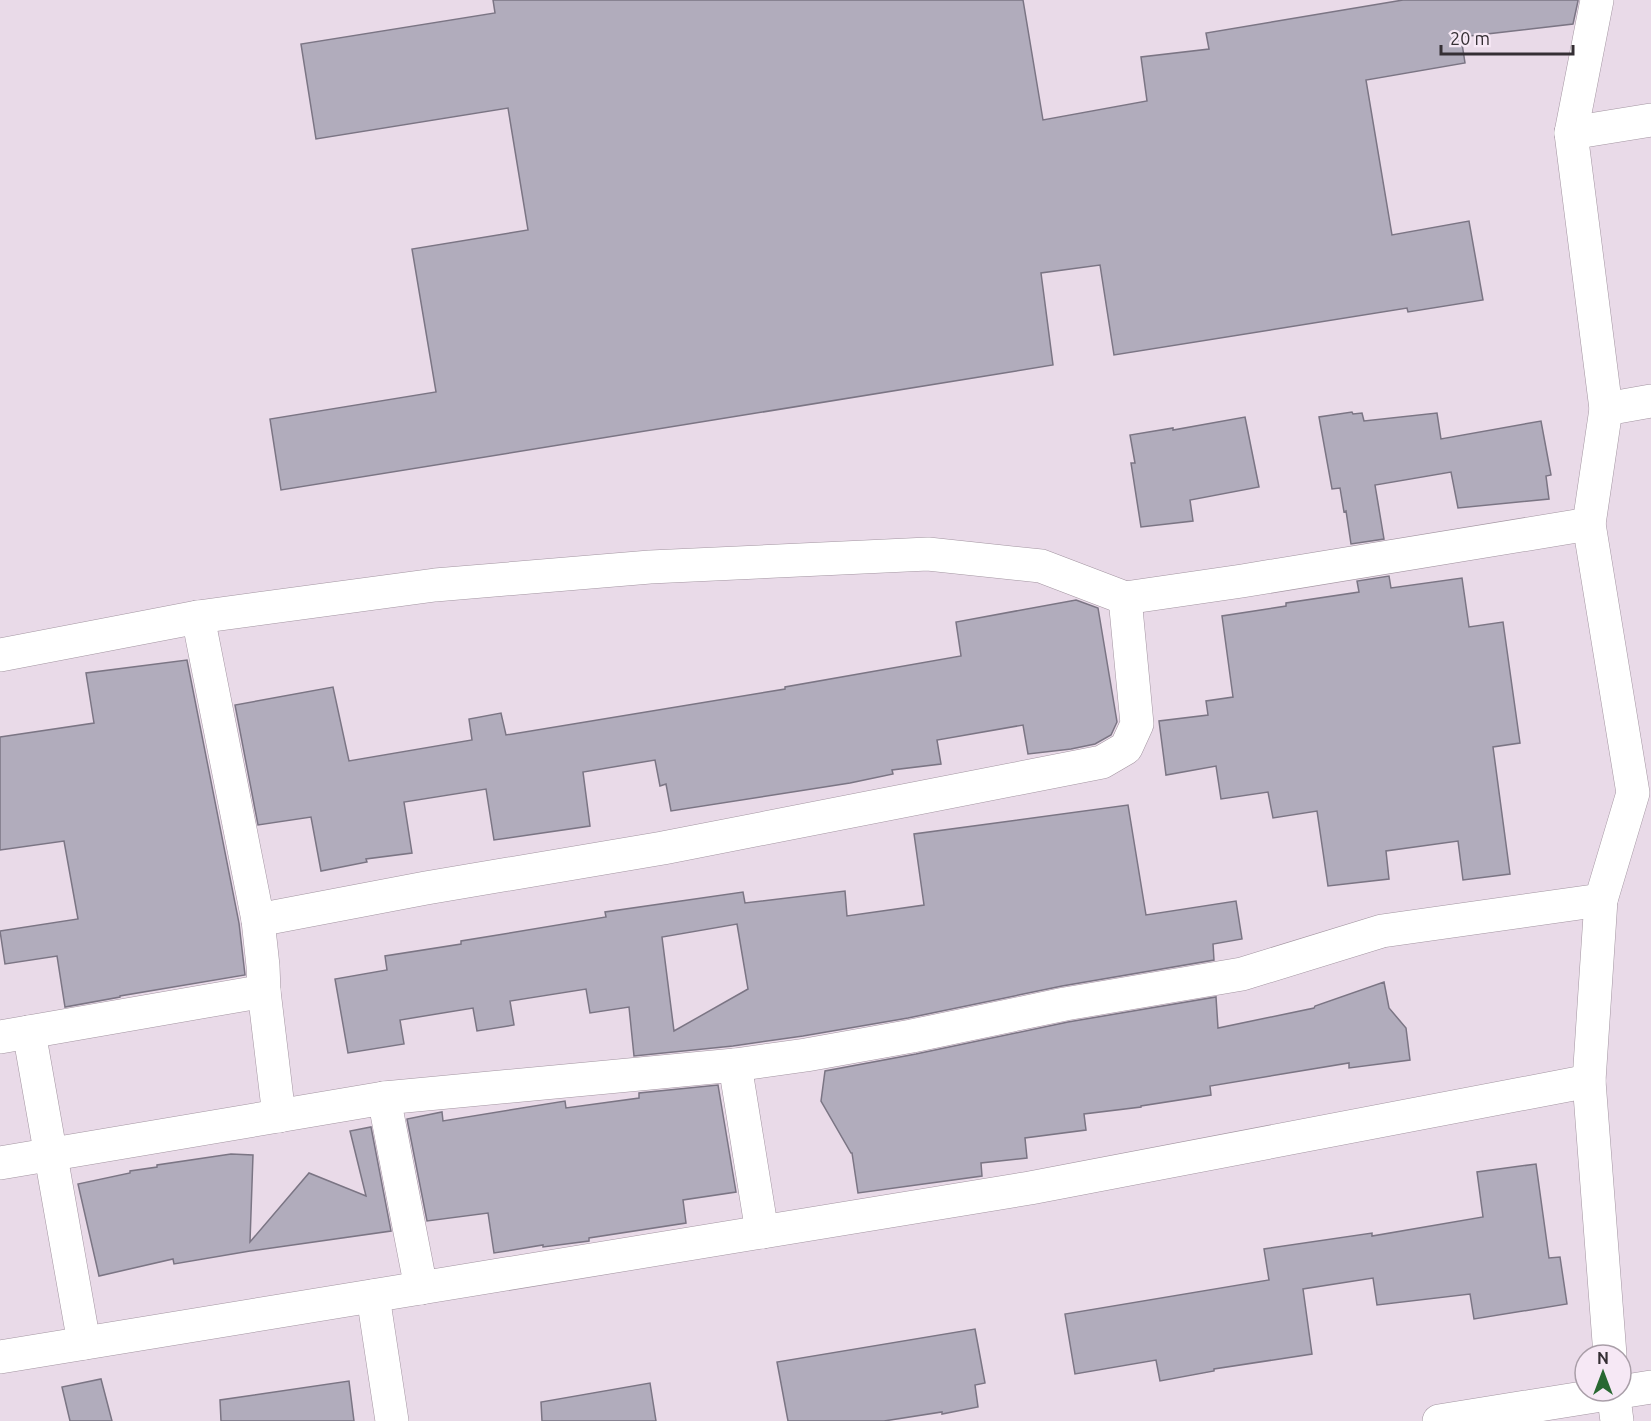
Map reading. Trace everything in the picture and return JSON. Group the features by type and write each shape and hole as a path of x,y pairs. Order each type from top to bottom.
{"street":[{"path":"1597,0 1571,133 1606,409 1589,524 1633,793 1602,900 1589,1081 1609,1343"},
{"path":"1571,133 1651,120"},
{"path":"1606,409 1651,402"},
{"path":"0,655 198,617 446,584 650,567 928,554 1041,566 1125,598 1589,524"},
{"path":"258,921 426,888 663,848 1102,762 1126,748 1137,724 1125,598"},
{"path":"198,617 258,921 279,1116"},
{"path":"0,1163 384,1098 735,1065 806,1055 912,1036 1065,1004 1242,974 1382,932 1602,900"},
{"path":"84,1343 50,1155 14,1034 264,991"},
{"path":"735,1065 762,1232"},
{"path":"0,1358 1030,1188 1589,1081"},
{"path":"384,1098 421,1288"},
{"path":"373,1296 392,1421"},
{"path":"1633,1394 1651,1387"},
{"path":"1439,1421 1605,1403"}],"building":[{"path":"493,0 1023,0 1043,120 1147,101 1141,57 1209,49 1206,33 1403,0 1578,1 1573,24 1461,37 1465,63 1366,80 1392,235 1469,221 1483,300 1408,312 1407,308 1114,355 1100,265 1041,273 1053,365 281,490 270,419 436,392 412,249 528,230 508,108 316,139 301,44 495,13"},
{"path":"1352,412 1353,414 1362,413 1364,421 1437,413 1441,439 1541,421 1551,475 1546,476 1549,499 1458,508 1451,472 1375,485 1384,539 1351,544 1340,488 1332,489 1319,417"},
{"path":"1245,417 1259,487 1190,500 1193,521 1141,527 1131,463 1135,463 1130,435"},
{"path":"1389,576 1391,588 1462,578 1469,627 1503,622 1520,743 1493,747 1510,874 1463,880 1458,841 1386,851 1389,879 1328,886 1317,811 1273,818 1268,792 1221,799 1216,766 1166,775 1159,721 1208,715 1206,701 1233,697 1222,616 1359,592 1357,581"},
{"path":"1076,600 1098,608 1117,722 1111,735 1095,744 1028,754 1023,725 937,740 941,764 892,770 893,774 850,783 671,811 666,784 660,786 655,760 583,772 590,826 494,840 486,789 404,802 412,853 366,859 367,862 321,871 311,817 258,825 235,705 333,687 349,761 472,740 469,719 501,713 506,735 785,689 785,687 961,656 956,622"},
{"path":"187,660 239,923 245,975 65,1007 57,956 5,964 0,931 78,919 64,841 0,850 0,737 94,723 86,673"},
{"path":"1128,805 1146,915 1236,901 1242,939 1213,944 1214,960 1062,986 908,1018 733,1046 634,1056 629,1007 590,1013 586,989 510,1001 514,1025 477,1031 473,1008 400,1020 404,1044 348,1053 335,979 387,970 385,956 606,917 605,912 743,892 745,903 845,891 847,916 924,905 914,834","holes":["737,924 748,989 674,1031 662,937"]},
{"path":"1384,982 1389,1008 1406,1028 1410,1060 1349,1068 1349,1063 1210,1086 1211,1095 1084,1114 1086,1130 1025,1138 1027,1158 981,1163 982,1176 858,1193 852,1153 821,1101 825,1071 1068,1022 1216,997 1218,1028 1314,1008"},
{"path":"718,1085 736,1192 683,1200 686,1223 589,1238 589,1241 494,1253 488,1213 427,1221 407,1119 442,1112 443,1121 565,1101 566,1108 639,1098 639,1093"},
{"path":"371,1127 391,1231 174,1264 173,1259 99,1276 78,1184 157,1167 157,1165 231,1154 253,1155 250,1242 309,1173 366,1196 350,1131"},
{"path":"1536,1164 1549,1258 1560,1257 1567,1304 1474,1319 1470,1294 1377,1305 1373,1278 1303,1289 1312,1354 1214,1369 1214,1371 1160,1381 1156,1360 1075,1374 1065,1314 1269,1280 1264,1249 1372,1233 1372,1236 1483,1217 1477,1172"},
{"path":"975,1329 985,1383 975,1385 978,1407 884,1421 788,1421 777,1362"},
{"path":"101,1379 112,1421 70,1421 62,1387"},
{"path":"349,1381 354,1421 221,1421 220,1400"},
{"path":"650,1383 656,1421 542,1421 541,1402"}]}
